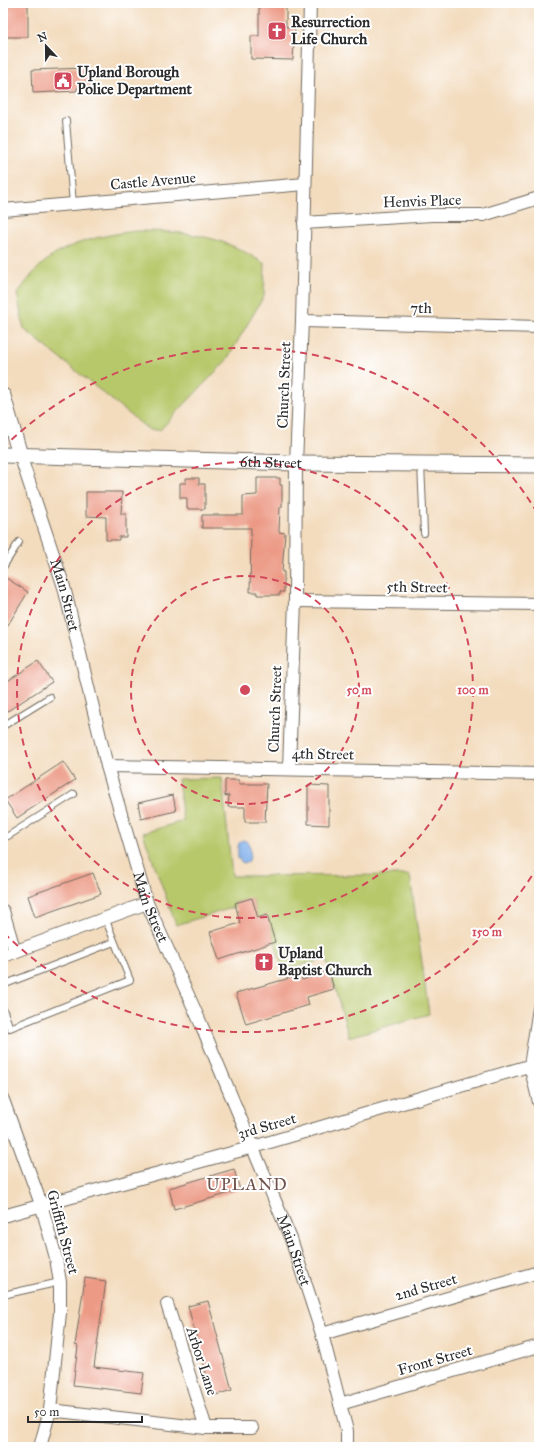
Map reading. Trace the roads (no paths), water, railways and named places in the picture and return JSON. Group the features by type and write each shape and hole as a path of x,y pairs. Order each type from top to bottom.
{"street":[{"name":"Church Street","path":"289,769 295,601 296,463 302,321 310,3"},
{"name":"Castle Avenue","path":"3,210 305,184"},
{"name":"Henvis Place","path":"304,223 432,216 483,215 539,198"},
{"name":"7th","path":"302,321 539,327"},
{"name":"Main Street","path":"3,396 20,455 64,587 107,766 147,903 201,1024 291,1239 322,1334 347,1431 347,1447"},
{"name":"6th Street","path":"3,455 296,463 539,465"},
{"name":"5th Street","path":"295,601 539,604"},
{"name":"4th Street","path":"107,766 539,774"},
{"path":"3,956 147,903"},
{"path":"3,911 15,952"},
{"path":"539,1008 534,1064 539,1102"},
{"name":"3rd Street","path":"3,1216 41,1204 253,1147 534,1064"},
{"name":"Griffith Street","path":"3,1100 41,1204 56,1258 60,1282 60,1313 50,1410 40,1447"},
{"name":"2nd Street","path":"322,1334 539,1272"},
{"name":"Arbor Lane","path":"167,1304 206,1428"},
{"name":"Front Street","path":"340,1404 539,1346"},
{"path":"50,1410 206,1428 252,1428"}],"lane":[{"path":"66,121 73,204"},
{"path":"422,464 424,533"},
{"path":"3,567 19,542"},
{"path":"3,726 50,697"},
{"path":"3,837 8,836 74,794"},
{"path":"3,1009 10,1028 130,980 105,918"},
{"path":"3,985 114,942"},
{"path":"3,1295 60,1282"}],"water":[{"path":"243,840 250,846 251,852 248,862 243,863 238,859 238,845"}],"place":[{"name":"Resurrection Life Church","path":"277,31"},
{"name":"Upland Borough Police Department","path":"63,81"},
{"name":"Upland Baptist Church","path":"264,962"}],"district":[{"name":"UPLAND","path":"247,1184"}]}
